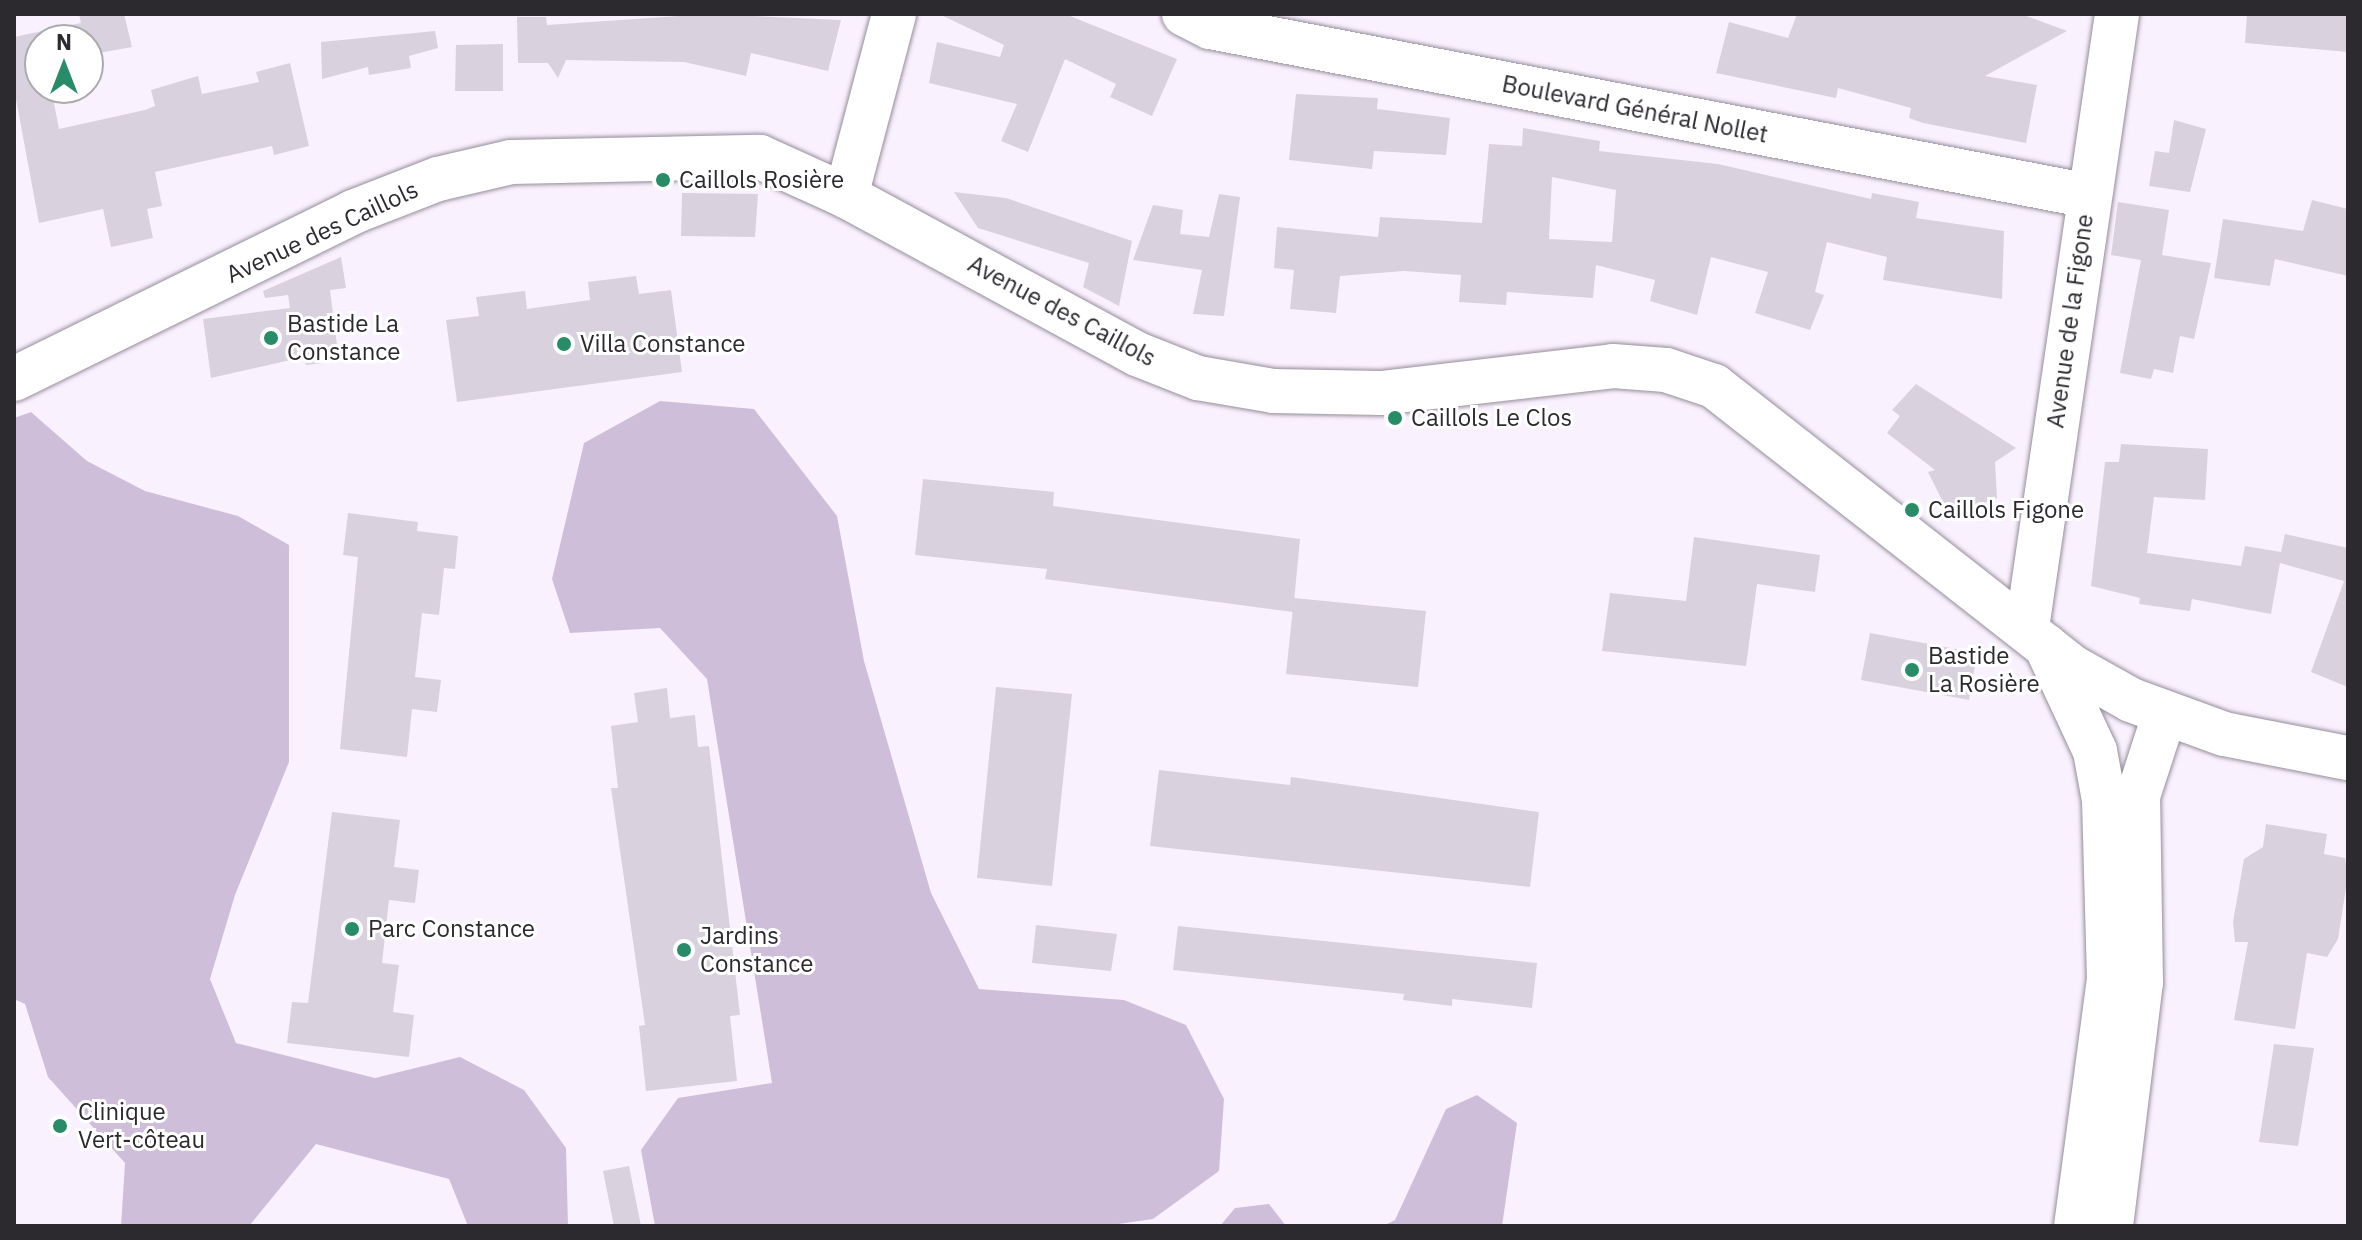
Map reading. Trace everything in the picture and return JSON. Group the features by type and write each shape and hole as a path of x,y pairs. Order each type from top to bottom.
{"street":[{"path":"846,196 894,14"},
{"name":"Boulevard Général Nollet","path":"1184,14 1210,27 2089,196"},
{"name":"Avenue de la Figone","path":"2036,636 2089,196 2117,14"},
{"name":"Avenue des Caillols","path":"14,379 353,212 438,179 511,162 724,153 760,157 846,196 1137,354 1198,378 1273,391 1381,393 1613,366 1666,370 1714,386 2074,668 2165,713 2224,734 2348,758"},
{"path":"2036,636 2095,751 2104,800 2109,979 2076,1226"},
{"path":"2111,1226 2141,983 2138,796 2165,713"}],"shaded area":[{"path":"660,401 754,409 837,516 864,661 931,893 979,989 1124,1000 1186,1025 1224,1099 1219,1171 1153,1219 1105,1226 655,1226 641,1150 678,1098 772,1083 707,679 660,628 570,633 552,579 584,443"},
{"path":"31,412 87,461 145,491 238,516 289,545 289,762 235,895 210,979 236,1043 375,1078 460,1057 524,1090 566,1148 568,1226 468,1226 449,1179 316,1144 249,1226 121,1226 125,1163 48,1077 25,1004 14,999 14,418"},
{"path":"1477,1095 1517,1123 1502,1226 1383,1226 1395,1220 1446,1109"},
{"path":"1269,1204 1286,1226 1220,1226 1235,1208"}],"building":[{"path":"79,14 124,14 132,47 104,52 104,24 76,24 81,23"},
{"path":"708,14 841,20 828,71 751,53 746,76 684,62 566,60 558,78 548,63 518,63 517,17 546,17 547,25"},
{"path":"939,14 1065,14 1177,59 1152,116 1110,97 1116,84 1065,59 1028,152 1001,141 1017,104 929,83 937,42 1000,57 1004,45"},
{"path":"1797,14 2021,14 2067,31 1985,76 2037,85 2026,143 1923,123 1909,118 1911,108 1838,88 1836,98 1716,73 1729,22 1788,38"},
{"path":"2247,14 2348,14 2348,52 2245,43"},
{"path":"435,31 438,48 409,56 411,68 369,75 368,67 322,79 321,42"},
{"path":"24,35 24,104 54,104 59,129 145,110 155,106 151,90 198,76 202,94 259,82 256,72 290,63 309,146 274,155 272,146 155,172 162,206 147,209 153,238 111,247 103,209 39,223 14,88 14,37"},
{"path":"503,44 503,91 455,91 456,45"},
{"path":"1296,94 1378,98 1377,109 1450,118 1446,155 1374,151 1372,169 1289,160"},
{"path":"2174,120 2206,129 2190,192 2149,186 2155,151 2169,153"},
{"path":"1523,128 1600,141 1599,151 1718,164 1871,199 1872,193 1919,202 1916,218 2004,231 2002,299 1883,280 1887,257 1827,242 1815,292 1824,295 1810,330 1755,313 1768,272 1711,257 1697,315 1650,301 1655,280 1596,265 1593,298 1507,292 1506,305 1459,302 1461,275 1404,271 1340,276 1336,313 1290,309 1294,270 1274,268 1277,227 1378,237 1380,217 1482,223 1489,144 1522,146","holes":["1552,177 1616,190 1612,242 1549,239"]},
{"path":"954,192 1006,198 1132,241 1119,306 1083,287 1089,263 978,228"},
{"path":"682,193 758,194 755,237 681,236"},
{"path":"1219,194 1240,197 1224,316 1193,314 1202,270 1133,260 1153,205 1183,210 1180,234 1209,237"},
{"path":"2312,200 2348,209 2348,276 2275,259 2270,286 2214,278 2223,219 2303,231"},
{"path":"2118,202 2169,210 2162,255 2211,263 2194,339 2180,336 2173,373 2154,369 2151,379 2120,373 2141,260 2111,255"},
{"name":"Bastide La Constance","path":"341,257 346,288 330,290 339,361 306,365 304,357 211,378 203,319 290,308 288,295 265,298 263,291"},
{"name":"Villa Constance","path":"636,276 639,294 671,290 682,372 457,402 446,320 479,316 476,297 525,291 527,309 590,300 588,282"},
{"path":"1916,384 2016,448 1995,462 1997,498 1957,514 1946,508 1928,472 1935,470 1887,433 1900,416 1892,410"},
{"path":"2121,444 2208,449 2205,500 2154,497 2147,553 2241,566 2245,546 2281,552 2285,534 2348,548 2348,687 2311,672 2344,581 2280,563 2271,614 2192,599 2190,611 2139,604 2140,598 2091,586 2105,462 2119,462"},
{"path":"923,479 1054,492 1053,506 1300,539 1293,612 1045,579 1047,569 915,555"},
{"path":"348,513 418,522 417,531 458,536 455,569 444,568 439,615 422,613 415,677 441,680 437,712 412,709 407,757 340,749 358,557 343,555"},
{"path":"1694,537 1820,555 1815,592 1757,584 1746,666 1602,651 1610,593 1686,601"},
{"path":"1294,598 1426,611 1418,687 1286,674"},
{"name":"Bastide La Rosière","path":"1870,633 1977,653 1969,700 1861,680"},
{"path":"996,687 1072,694 1052,886 977,878"},
{"name":"Jardins Constance","path":"667,688 670,718 695,715 698,747 709,746 740,1015 730,1016 737,1081 646,1091 639,1026 645,1025 611,788 618,788 611,726 638,722 634,693"},
{"path":"1159,770 1290,785 1291,777 1539,812 1530,887 1150,846"},
{"name":"Parc Constance","path":"332,812 400,820 394,867 419,870 415,903 389,900 382,963 399,965 393,1012 414,1015 409,1057 287,1043 292,1002 308,1003"},
{"path":"2266,824 2327,834 2324,854 2345,858 2348,875 2338,939 2327,957 2307,953 2295,1029 2234,1020 2248,942 2235,942 2233,922 2244,859 2263,847"},
{"path":"1036,925 1117,934 1111,971 1032,963"},
{"path":"1178,926 1537,963 1532,1008 1452,999 1452,1006 1403,1000 1404,994 1173,970"},
{"path":"2274,1044 2314,1048 2298,1146 2259,1142"},
{"path":"629,1166 641,1226 614,1226 603,1171"}],"place":[{"name":"Caillols Rosière","path":"663,180"},
{"name":"Bastide La Constance","path":"271,338"},
{"name":"Villa Constance","path":"564,344"},
{"name":"Caillols Le Clos","path":"1395,418"},
{"name":"Caillols Figone","path":"1912,510"},
{"name":"Bastide La Rosière","path":"1912,670"},
{"name":"Parc Constance","path":"352,929"},
{"name":"Jardins Constance","path":"684,950"},
{"name":"Clinique Vert-côteau","path":"60,1126"}]}
